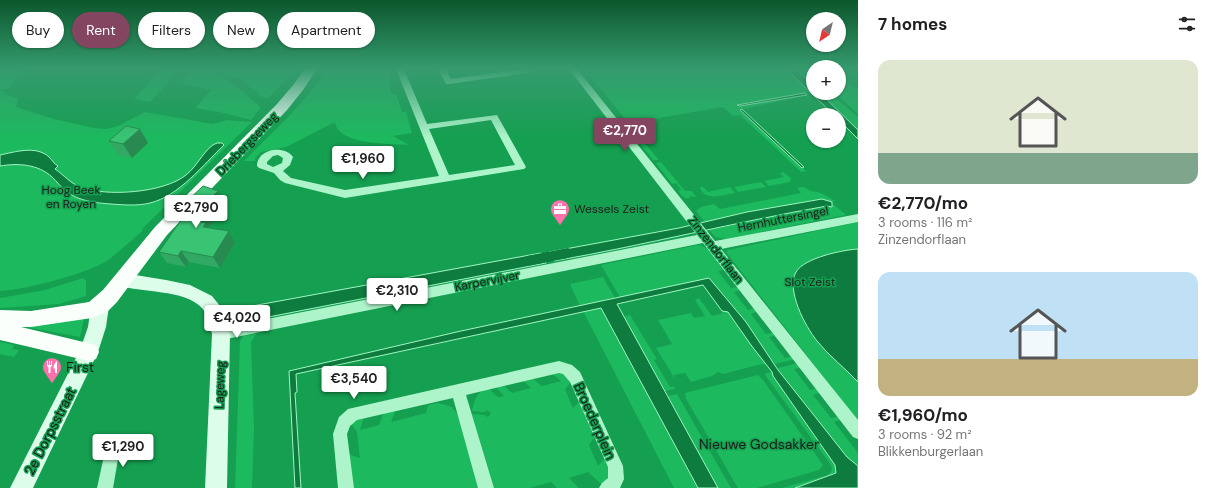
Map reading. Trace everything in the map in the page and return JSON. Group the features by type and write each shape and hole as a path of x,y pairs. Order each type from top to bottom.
{"main road":[{"name":"Driebergseweg","path":"100,306 110,296 161,231 296,92"},
{"path":"0,314 82,301 123,280"},
{"name":"Lageweg","path":"123,280 185,291 197,295 206,301 219,324 221,334 216,488"},
{"path":"0,318 31,319 92,310 100,306"},
{"name":"2e Dorpsstraat","path":"20,488 89,352 97,327 100,306"},
{"path":"0,332 89,352"}],"street":[{"path":"409,92 445,178"},
{"name":"Zinzendorflaan","path":"591,92 858,432"},
{"path":"277,170 283,178 288,181 345,194 521,167 494,117 424,127"},
{"name":"Hernhuttersingel","path":"707,240 858,218"},
{"name":"Karpervijver","path":"221,334 707,240"},
{"name":"Broederplein","path":"346,488 340,434 344,422 353,414 559,367 567,369 575,377 615,466 617,476 616,481 612,486 607,488"},
{"path":"458,390 486,488"},
{"path":"105,488 114,442"}],"green space":[{"name":"Hoog Beek en Royen","path":"0,92 18,98 16,107 54,119 94,128 106,129 118,126 145,112 213,124 227,120 252,122 142,229 143,230 140,233 107,261 70,276 12,290 0,291"},
{"path":"141,92 159,92 150,102 134,99"},
{"path":"209,92 243,92 259,106 260,109 251,120 195,108"},
{"path":"256,92 274,92 268,98 262,97"},
{"path":"310,92 391,92 392,95 396,94 402,112 406,112 412,133 393,136 409,145 366,142 345,135 338,130 335,122 286,147 261,152 255,158 255,161 244,161 288,117"},
{"path":"603,92 806,92 806,95 740,110 806,171 801,172 740,115 733,116 723,107 647,120 648,124 637,111 647,124 640,126 629,126 622,124 619,121 626,120"},
{"path":"846,92 858,92 858,114 843,100 846,100"},
{"path":"827,100 838,100 858,117 858,130 846,118 846,108 835,108"},
{"path":"643,133 648,137 641,139 659,160 653,160 634,136"},
{"path":"661,162 685,191 692,191 696,197 689,196 690,198 686,198 678,191 681,190 676,183 672,184 656,163"},
{"path":"783,172 791,178 790,182 769,186 764,181 784,177 780,173"},
{"path":"761,182 766,187 738,192 734,187"},
{"path":"700,187 703,187 708,192 730,187 735,193 710,196 705,195"},
{"path":"804,187 811,191 821,193 835,201 832,202 822,199 747,212 705,222 696,211 701,207 714,204 720,209 801,193 797,188"},
{"path":"833,204 846,215 726,239 715,237 709,230 827,206 830,207"},
{"name":"Slot Zeist","path":"858,222 858,421 726,252 728,250"},
{"path":"698,245 706,248 712,254 723,270 718,271 731,288 739,287 741,290 734,292 748,310 756,308 758,311 751,314 766,334 775,332 776,335 769,337 785,358 793,356 796,359 775,364 746,322 709,278 620,297 601,265"},
{"path":"603,277 615,298 580,306 570,284"},
{"path":"83,278 86,281 86,296 59,304 0,308 0,298 45,290"},
{"path":"699,298 712,316 723,313 722,311 728,312 767,365 762,364 723,374 718,372 712,376 691,382 685,373 674,375 675,379 656,348 672,344 658,320 691,313 694,318 705,316 695,300"},
{"path":"601,308 698,488 674,488 583,311"},
{"path":"85,314 80,337 5,323"},
{"path":"630,315 657,359 654,360 670,387 674,387 675,389 665,391 624,317"},
{"path":"257,333 251,342 254,428 252,488 235,488 240,341 243,336"},
{"path":"0,342 14,345 12,349 19,350 14,357 0,354"},
{"path":"799,363 802,367 794,369 810,390 819,388 822,392 813,395 831,418 840,416 843,419 834,422 858,453 858,466 847,457 778,370 778,368"},
{"path":"560,372 572,381 565,389 573,408 581,400 596,435 589,445 598,466 606,457 611,473 605,482 601,484 588,472 569,478 579,488 557,488 551,482 530,488 494,488 472,414 484,415 488,417 491,413 487,410 485,412 472,411 477,397 481,391 488,388 498,397 504,396 495,386 502,384 512,393 531,388 522,380 532,378 542,386 561,381 551,373"},
{"path":"772,372 773,376 835,465 836,473 795,488 782,488 828,475 832,470 831,465 765,375 766,373"},
{"name":"Nieuwe Godsakker","path":"758,375 823,465 819,470 757,488 738,488 686,399 685,393"},
{"path":"677,394 731,488 718,488 668,396"},
{"path":"438,403 452,407 458,415 479,488 354,488 348,454 360,458 357,432 350,422 364,417 360,430 379,425 384,412 396,409 391,422 426,413 428,405"}],"shaded area":[{"path":"804,93 806,94 740,106 737,105"},
{"path":"818,100 827,100 835,108 827,108"},
{"path":"742,109 804,167 802,168 740,110"},
{"path":"846,118 858,130 858,139 846,127"},
{"path":"217,143 222,143 224,145 181,187 161,199 141,205 105,204 82,199 67,192 52,177 40,169 21,165 0,166 0,155 25,150 38,151 44,153 58,166 55,169 80,187 104,192 134,192 164,186 176,181 186,175 209,148"},
{"path":"822,199 832,202 832,207 827,206 793,212 554,261 549,252 679,228 747,212"},
{"path":"858,249 858,382 827,352 812,334 798,308 793,288 796,272 800,267 815,259 833,253"},
{"path":"541,253 546,263 258,319 253,315 252,306"},
{"path":"709,278 746,322 778,370 847,457 858,466 858,488 795,488 836,473 835,465 773,376 772,372 728,312 722,311 703,285 617,304 718,488 698,488 601,308 296,374 297,392 295,393 301,488 295,488 289,371 461,331"}],"building":[{"path":"126,126 140,129 123,144 109,141"},
{"path":"203,186 218,191 210,199 217,201 197,221 206,223 203,227 229,231 213,257 181,251 178,256 159,252 190,207 183,205"}],"waterway":[{"path":"527,261 568,253"}],"place":[{"name":"Wessels Zeist","path":"560,226"},
{"name":"First","path":"52,384"}]}
